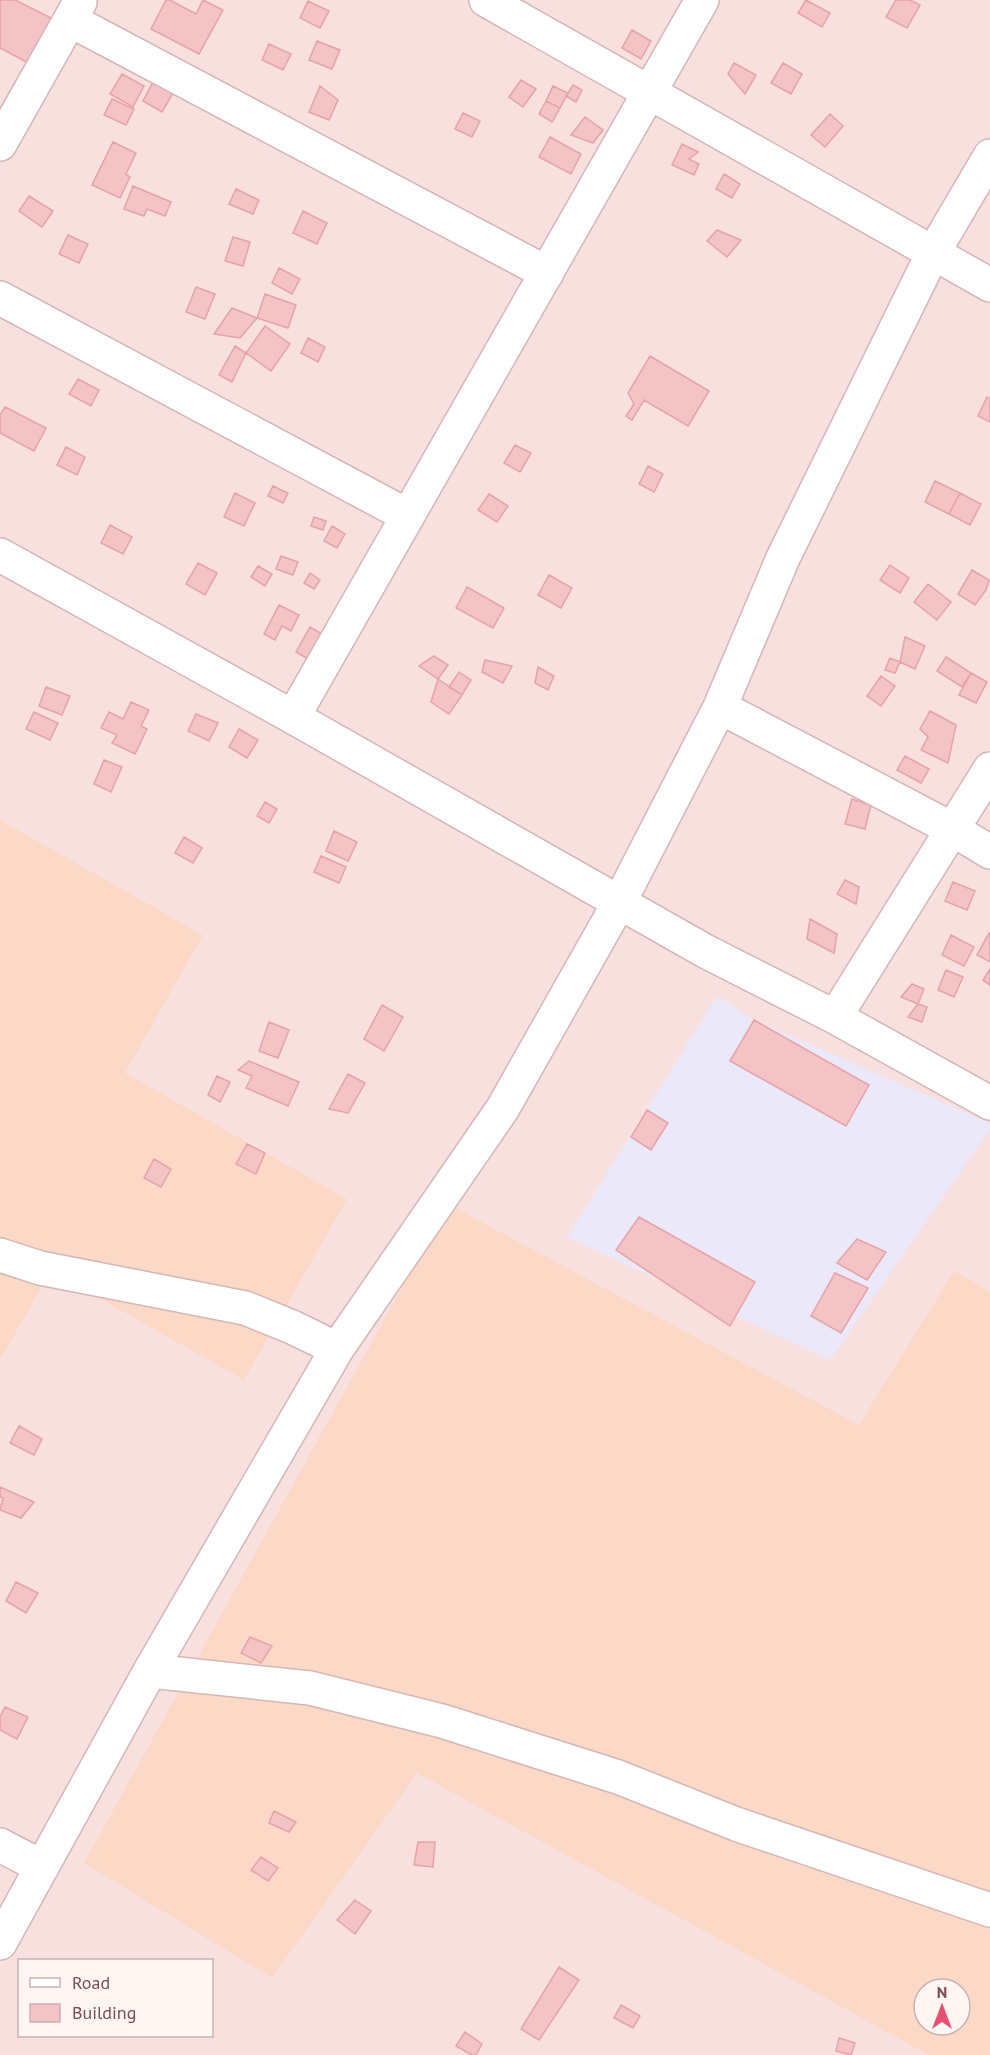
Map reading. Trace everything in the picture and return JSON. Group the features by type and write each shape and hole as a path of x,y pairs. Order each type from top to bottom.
{"street":[{"path":"486,0 990,285"},
{"path":"293,717 702,0"},
{"path":"0,144 75,10 547,273"},
{"path":"0,1943 150,1671 337,1349 503,1108 620,901 720,707 783,558 933,253 990,156"},
{"path":"0,297 408,516"},
{"path":"0,555 293,717 705,951 835,1017 990,1103"},
{"path":"720,707 952,829 990,852"},
{"path":"835,1017 990,768"},
{"path":"0,1255 40,1268 245,1308 337,1349"},
{"path":"150,1671 310,1688 442,1721 618,1777 736,1824 990,1910"},
{"path":"0,1845 42,1867"}],"shaded area":[{"path":"0,0 990,0 990,2055 0,2055"},
{"path":"717,996 754,1020 990,1123 990,1129 830,1360 567,1237"}],"sand":[{"path":"0,820 203,935 125,1073 347,1199 244,1380 51,1271 0,1360"},
{"path":"448,1204 859,1425 954,1271 990,1292 990,2055 929,2055 417,1773 272,1978 84,1863"}],"building":[{"path":"0,0 15,0 51,18 28,63 0,48"},
{"path":"166,0 196,14 203,0 223,10 199,54 151,29"},
{"path":"806,0 830,13 822,27 798,13"},
{"path":"896,0 910,0 920,5 907,28 886,17"},
{"path":"308,1 329,11 320,28 300,18"},
{"path":"632,30 651,41 641,59 622,48"},
{"path":"317,41 340,50 332,69 309,60"},
{"path":"269,44 291,54 283,70 262,60"},
{"path":"734,63 756,75 745,94 728,74"},
{"path":"783,63 802,74 791,94 771,83"},
{"path":"122,74 144,86 133,107 110,94"},
{"path":"521,80 536,89 523,107 509,97"},
{"path":"153,82 173,93 162,112 143,101"},
{"path":"573,85 582,90 576,102 566,96"},
{"path":"320,86 338,100 329,120 309,112"},
{"path":"553,86 568,93 560,108 546,101"},
{"path":"112,99 134,109 126,125 104,115"},
{"path":"546,101 560,108 552,122 539,114"},
{"path":"463,113 480,121 472,137 455,129"},
{"path":"830,114 843,126 825,147 811,135"},
{"path":"585,117 603,130 593,143 571,135"},
{"path":"550,137 581,154 571,174 539,157"},
{"path":"113,142 136,153 126,174 130,177 120,198 92,185"},
{"path":"682,144 698,152 689,159 699,164 694,175 672,165"},
{"path":"724,174 740,184 732,198 716,189"},
{"path":"133,186 171,202 165,216 147,209 144,216 124,209"},
{"path":"236,189 259,200 253,214 229,204"},
{"path":"29,196 53,211 42,227 19,211"},
{"path":"303,211 327,223 317,244 293,233"},
{"path":"717,230 741,240 727,257 707,241"},
{"path":"68,235 88,244 79,263 59,254"},
{"path":"233,237 250,242 243,266 225,261"},
{"path":"279,268 300,279 292,294 272,283"},
{"path":"196,287 215,294 205,319 186,312"},
{"path":"265,294 296,305 288,328 257,318"},
{"path":"232,308 257,318 240,338 214,334"},
{"path":"265,326 290,344 271,371 246,353"},
{"path":"308,338 325,347 318,362 301,353"},
{"path":"235,346 246,353 232,382 219,375"},
{"path":"650,356 709,391 688,426 644,400 632,420 626,416 634,404 628,393"},
{"path":"78,379 99,390 91,406 69,394"},
{"path":"987,397 990,399 990,422 978,416"},
{"path":"5,407 46,428 34,451 0,433 0,415"},
{"path":"515,445 531,453 520,472 504,463"},
{"path":"66,447 85,457 77,475 57,465"},
{"path":"648,466 663,474 654,492 639,484"},
{"path":"935,481 960,493 949,514 925,502"},
{"path":"273,486 288,493 283,503 268,496"},
{"path":"235,493 255,503 244,526 224,517"},
{"path":"960,493 981,504 970,525 949,514"},
{"path":"489,494 508,506 497,522 478,510"},
{"path":"314,517 326,521 323,530 311,526"},
{"path":"110,525 132,537 123,554 101,543"},
{"path":"332,526 345,534 337,548 324,541"},
{"path":"281,556 298,562 293,575 276,569"},
{"path":"198,563 217,573 205,595 186,584"},
{"path":"890,565 909,578 900,593 880,580"},
{"path":"258,566 272,574 265,586 251,577"},
{"path":"972,570 989,580 986,590 975,605 958,594"},
{"path":"310,573 320,580 314,589 304,583"},
{"path":"549,575 572,588 561,608 538,595"},
{"path":"928,584 951,602 937,620 914,602"},
{"path":"467,587 504,608 493,628 456,608"},
{"path":"279,605 299,615 291,631 282,626 275,640 264,634"},
{"path":"310,627 322,634 308,659 296,652"},
{"path":"905,637 925,646 915,669 900,662"},
{"path":"434,656 448,665 438,679 419,666"},
{"path":"946,657 971,673 962,687 937,671"},
{"path":"890,658 900,662 895,673 885,670"},
{"path":"485,660 512,666 503,683 482,672"},
{"path":"538,667 554,676 548,690 535,683"},
{"path":"459,672 471,680 462,695 449,687"},
{"path":"971,673 987,682 976,703 959,695"},
{"path":"881,676 895,686 881,706 867,696"},
{"path":"438,679 462,695 449,714 431,702"},
{"path":"46,687 70,696 62,715 39,706"},
{"path":"131,702 149,710 141,726 147,729 135,754 112,743 117,735 101,728 109,712 123,719"},
{"path":"930,711 956,725 948,763 921,750 928,737 920,729"},
{"path":"34,712 58,723 50,740 26,729"},
{"path":"196,714 218,723 209,741 188,731"},
{"path":"239,729 258,740 247,758 229,747"},
{"path":"905,756 929,769 921,783 897,770"},
{"path":"104,760 122,767 111,792 94,784"},
{"path":"852,799 871,805 865,829 845,824"},
{"path":"265,802 277,809 269,823 257,816"},
{"path":"334,831 357,842 348,861 326,851"},
{"path":"184,837 202,848 193,863 175,853"},
{"path":"321,856 346,867 339,883 314,872"},
{"path":"845,880 859,887 856,904 837,894"},
{"path":"953,882 975,891 967,910 945,901"},
{"path":"810,919 837,934 834,953 807,939"},
{"path":"990,934 990,962 977,955"},
{"path":"951,935 974,947 964,966 942,955"},
{"path":"990,969 990,985 983,980"},
{"path":"946,970 963,977 954,997 938,990"},
{"path":"912,984 924,989 918,1004 901,997"},
{"path":"918,1004 927,1007 922,1022 908,1017"},
{"path":"382,1005 403,1017 384,1051 364,1039"},
{"path":"754,1020 869,1085 846,1126 730,1061"},
{"path":"269,1022 289,1030 278,1058 259,1051"},
{"path":"249,1061 299,1082 288,1106 246,1088 252,1076 238,1070"},
{"path":"348,1074 365,1083 348,1113 329,1109"},
{"path":"217,1076 230,1082 220,1102 208,1095"},
{"path":"647,1110 668,1123 651,1150 631,1137"},
{"path":"247,1144 265,1153 256,1174 236,1164"},
{"path":"154,1159 171,1169 161,1187 144,1178"},
{"path":"639,1217 755,1282 730,1326 616,1250"},
{"path":"857,1239 886,1252 867,1280 837,1263"},
{"path":"835,1273 868,1288 841,1333 811,1316"},
{"path":"19,1426 42,1439 34,1455 10,1443"},
{"path":"0,1487 34,1502 21,1518 0,1510 3,1498 0,1497"},
{"path":"16,1582 38,1593 26,1613 6,1601"},
{"path":"250,1637 272,1646 261,1663 241,1653"},
{"path":"5,1707 28,1717 17,1739 0,1730 0,1717"},
{"path":"274,1811 296,1822 289,1832 269,1823"},
{"path":"418,1842 435,1842 433,1867 414,1865"},
{"path":"261,1857 278,1868 268,1881 251,1870"},
{"path":"355,1900 371,1911 355,1934 337,1920"},
{"path":"559,1967 579,1980 539,2040 521,2029"},
{"path":"621,2005 640,2016 633,2028 614,2018"},
{"path":"465,2032 482,2044 476,2055 456,2046"},
{"path":"839,2038 855,2043 851,2055 836,2051"}]}
